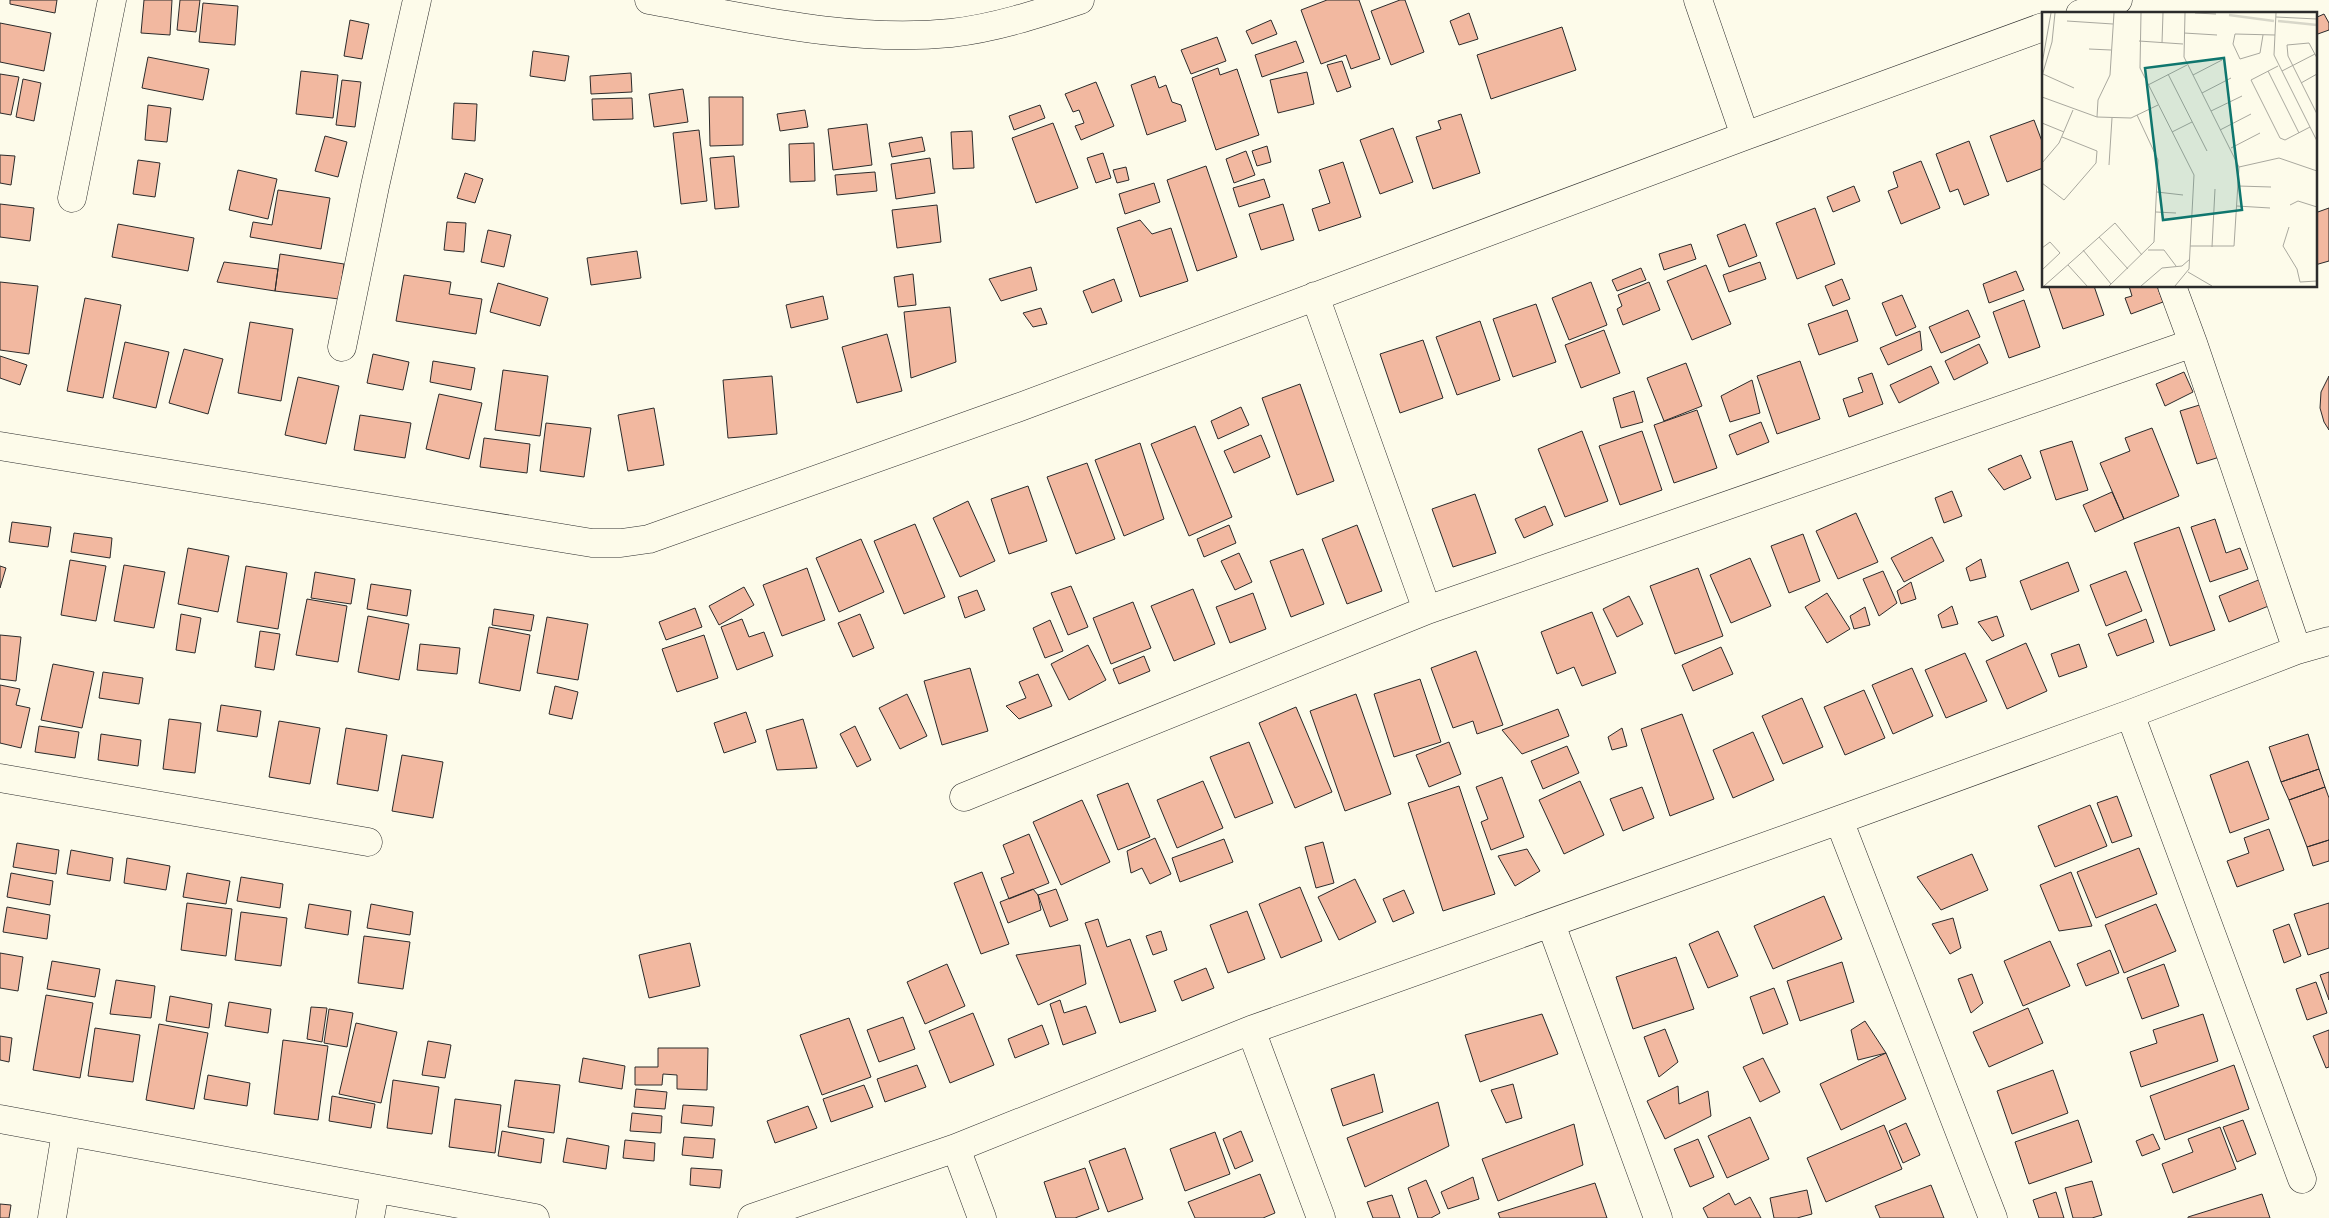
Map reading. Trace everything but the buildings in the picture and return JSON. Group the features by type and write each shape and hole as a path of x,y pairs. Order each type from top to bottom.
{"street":[{"path":"72,198 112,0"},
{"path":"342,347 377,177 417,0"},
{"path":"649,0 813,30 860,35 952,32 1025,18 1080,0"},
{"path":"1698,0 1746,136"},
{"path":"2085,12 2118,0"},
{"path":"0,446 592,543 621,543 649,539 1026,404 2042,27"},
{"path":"2173,288 2194,343 2297,650"},
{"path":"1314,296 1427,610"},
{"path":"964,797 1427,610 2194,343"},
{"path":"752,1218 956,1148 1251,1030 1839,820 2130,714 2297,650 2329,641"},
{"path":"2130,714 2302,1179"},
{"path":"0,778 368,842"},
{"path":"1839,820 1993,1218"},
{"path":"1551,924 1658,1218"},
{"path":"1251,1030 1321,1218"},
{"path":"0,1120 535,1218"},
{"path":"52,1218 66,1132"},
{"path":"956,1148 982,1218"},
{"path":"370,1218 375,1188"}]}
